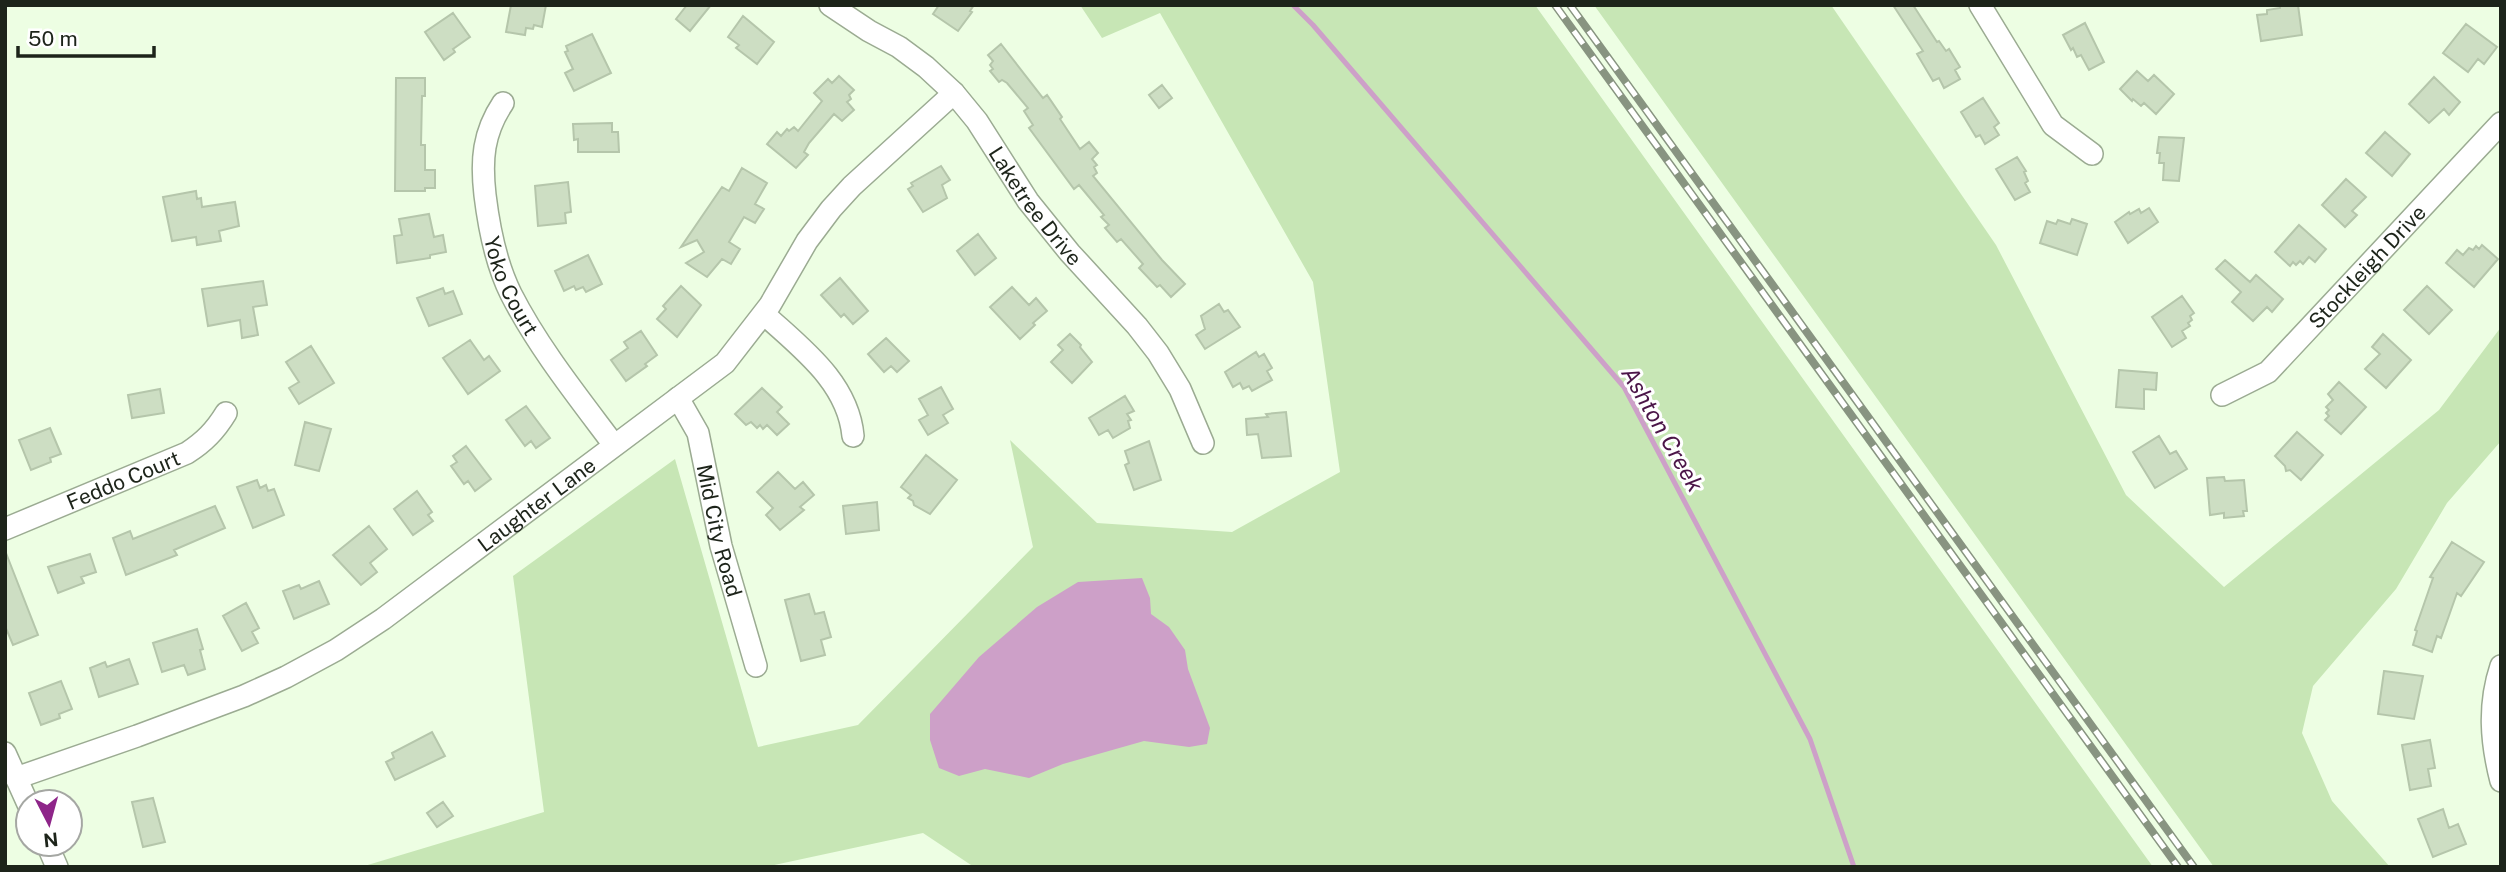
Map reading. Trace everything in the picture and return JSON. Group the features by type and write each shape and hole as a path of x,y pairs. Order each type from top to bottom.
{"street":[{"name":"Laketree Drive","path":"830,5 869,32 899,47 954,93 977,121 1028,201 1070,253 1137,326 1158,354 1180,389 1203,443"},
{"path":"1980,5 2053,125 2092,154"},
{"name":"Laughter Lane","path":"16,778 244,696 335,650 383,619 725,363 764,314 807,241 831,209 852,186 954,93"},
{"name":"Yoko Court","path":"503,103 486,135 482,154 487,215 496,255 510,293 546,352 614,444"},
{"name":"Stockleigh Drive","path":"2222,395 2268,372 2501,123"},
{"path":"764,314 817,363 838,391 847,405 853,436"},
{"name":"Mid City Road","path":"678,398 698,433 721,546 756,666"},
{"name":"Feddo Court","path":"5,529 187,453 210,436 226,413"},
{"path":"2501,666 2491,705 2491,731 2501,781"},
{"path":"5,753 21,788"}],"green space":[{"path":"1080,5 1535,5 2153,867 974,867 923,833 765,867 361,867 544,812 513,576 675,459 758,747 858,725 1033,547 1010,440 1097,523 1232,532 1340,472 1313,282 1160,13 1102,38"},
{"path":"1594,5 1831,5 1996,245 2126,495 2224,587 2439,410 2501,327 2501,441 2447,503 2396,589 2313,686 2302,733 2332,801 2390,867 2214,867"}],"shaded area":[{"path":"1142,578 1150,598 1151,614 1169,627 1185,650 1188,669 1210,728 1207,744 1189,747 1144,741 1063,764 1029,778 985,769 959,776 939,768 930,740 930,714 979,657 1037,607 1078,582"}],"building":[{"path":"511,5 546,5 542,27 534,25 533,29 526,28 525,35 506,32"},
{"path":"687,5 711,5 690,31 676,19"},
{"path":"939,5 974,5 958,31 933,14"},
{"path":"1893,5 1913,5 1937,42 1939,41 1946,51 1949,49 1960,67 1955,70 1960,79 1944,88 1939,78 1933,81 1917,54 1923,51"},
{"path":"2280,5 2298,5 2302,35 2261,41 2257,15 2267,14 2267,10 2280,8"},
{"path":"453,13 470,37 453,49 455,52 444,60 425,32"},
{"path":"743,16 774,42 757,64 736,48 739,45 728,37"},
{"path":"2085,23 2104,62 2089,70 2081,55 2077,57 2073,48 2071,50 2063,35"},
{"path":"2466,24 2497,47 2484,64 2478,59 2468,72 2443,53"},
{"path":"592,34 611,73 574,91 565,73 573,69 565,52 568,51 566,46"},
{"path":"1001,44 1043,98 1047,95 1080,149 1089,142 1098,153 1092,159 1097,165 1094,167 1097,173 1093,176 1185,284 1171,297 1139,268 1143,264 1121,239 1117,242 1105,228 1109,225 1101,217 1104,215 1079,185 1074,189 1029,128 1033,125 1024,111 1028,108 1007,83 1002,80 999,82 990,71 993,69 990,65 993,61 988,55"},
{"path":"2137,71 2148,81 2154,75 2174,94 2156,114 2144,103 2141,106 2133,99 2132,101 2120,89"},
{"path":"839,76 854,90 847,102 854,110 842,121 834,114 809,143 804,152 808,155 796,168 767,144 777,132 781,136 787,129 789,131 794,127 798,131 822,101 814,93 828,79 832,83"},
{"path":"2434,77 2460,102 2449,115 2444,109 2429,123 2409,104"},
{"path":"396,78 425,78 421,145 425,145 425,170 435,170 435,188 425,188 425,191 395,191"},
{"path":"1162,85 1172,98 1159,108 1149,95"},
{"path":"1983,98 1999,123 1994,127 1999,135 1985,144 1980,135 1976,137 1961,112"},
{"path":"612,123 612,132 618,132 619,152 578,152 578,139 574,140 573,124"},
{"path":"2385,132 2410,154 2392,176 2366,153"},
{"path":"2159,137 2184,138 2179,181 2163,180 2164,163 2159,163 2160,153 2157,153"},
{"path":"2017,157 2026,171 2024,172 2028,181 2025,183 2030,192 2015,200 1996,169"},
{"path":"941,166 950,180 942,185 947,198 923,212 908,189 913,186 911,183"},
{"path":"742,168 767,183 755,204 764,209 755,223 744,217 729,242 740,249 731,264 722,259 707,277 686,263 704,252 697,240 681,247 722,187 729,191"},
{"path":"2346,179 2366,197 2352,211 2357,215 2345,227 2322,205"},
{"path":"568,182 571,212 565,213 566,223 538,226 535,186"},
{"path":"196,191 197,199 201,198 202,207 235,202 239,226 219,231 221,241 197,245 196,237 172,241 163,197"},
{"path":"2149,208 2158,222 2128,243 2115,222 2129,212 2130,214 2139,209 2141,213"},
{"path":"429,214 434,237 443,235 446,252 430,255 430,258 397,263 394,236 402,235 399,219"},
{"path":"2072,219 2087,224 2077,255 2040,243 2047,221 2056,224 2058,220 2070,224"},
{"path":"2299,225 2326,249 2315,262 2309,257 2303,264 2300,261 2296,265 2293,262 2290,266 2275,252"},
{"path":"978,234 996,258 975,275 957,251"},
{"path":"2482,245 2498,259 2474,287 2446,263 2457,250 2463,255 2469,248 2473,250 2476,246 2479,249"},
{"path":"588,255 602,284 586,292 583,287 576,290 574,286 564,291 555,271"},
{"path":"2225,260 2250,282 2256,275 2283,299 2272,312 2267,307 2253,321 2232,302 2241,292 2216,269"},
{"path":"840,278 868,311 853,324 844,314 841,317 821,295"},
{"path":"263,281 267,305 253,307 258,335 242,338 240,320 208,326 202,289"},
{"path":"681,286 701,305 677,337 657,319 666,309 663,306"},
{"path":"2427,286 2452,310 2429,334 2404,310"},
{"path":"1012,287 1029,305 1036,298 1047,311 1020,339 990,307"},
{"path":"443,288 445,294 453,291 462,314 429,326 417,298"},
{"path":"2182,296 2194,313 2190,316 2190,326 2182,331 2186,338 2172,347 2152,317"},
{"path":"1219,304 1224,312 1228,310 1240,327 1205,349 1196,335 1205,329 1201,316"},
{"path":"641,331 657,355 626,381 611,360 628,348 624,342"},
{"path":"1070,334 1092,362 1072,383 1051,362 1063,350 1058,345"},
{"path":"2383,334 2411,360 2386,388 2365,369 2380,354 2372,347"},
{"path":"886,338 909,361 897,372 891,366 884,372 868,354"},
{"path":"470,340 484,360 489,356 500,371 468,394 443,358"},
{"path":"311,346 334,383 299,404 289,388 299,382 286,362"},
{"path":"1256,352 1259,357 1264,354 1272,368 1267,371 1272,380 1252,391 1249,386 1243,389 1240,383 1233,387 1225,372"},
{"path":"2119,370 2157,373 2156,390 2144,389 2144,409 2116,407"},
{"path":"2339,382 2366,407 2341,434 2325,420 2329,416 2326,407 2333,400 2328,394"},
{"path":"941,387 953,409 943,415 948,423 928,435 919,420 928,415 919,399"},
{"path":"762,388 782,407 777,412 789,424 777,435 767,425 763,429 760,425 757,428 751,422 746,425 735,414"},
{"path":"160,389 164,413 132,418 128,395"},
{"path":"1125,396 1134,411 1127,414 1131,420 1128,421 1130,428 1113,438 1108,430 1099,435 1089,418"},
{"path":"526,406 550,438 536,448 531,441 525,446 506,420"},
{"path":"1286,412 1291,456 1262,458 1258,434 1247,435 1246,419"},
{"path":"305,422 331,429 319,471 295,465"},
{"path":"50,428 61,454 50,458 51,462 31,470 19,440"},
{"path":"2297,432 2323,455 2301,480 2290,470 2286,471 2285,466 2275,456"},
{"path":"2159,436 2170,454 2176,451 2187,469 2155,488 2133,452"},
{"path":"1149,441 1161,480 1134,490 1125,465 1129,463 1125,451"},
{"path":"466,446 491,479 475,491 468,481 464,484 451,466 457,462 453,456"},
{"path":"926,455 957,480 930,514 914,505 908,498 911,495 901,487"},
{"path":"778,472 795,489 803,482 814,495 800,507 804,510 780,530 766,515 773,508 757,492"},
{"path":"2224,477 2225,481 2244,480 2247,511 2243,511 2244,516 2224,518 2224,513 2210,515 2207,478"},
{"path":"257,480 260,488 266,485 268,491 274,489 284,515 253,528 237,487"},
{"path":"417,491 432,512 428,515 433,521 413,535 394,509"},
{"path":"877,502 879,530 846,534 843,506"},
{"path":"215,506 225,528 174,550 177,555 126,575 113,538 130,531 133,539"},
{"path":"369,526 387,549 370,563 377,572 361,585 333,555"},
{"path":"2452,542 2484,562 2461,596 2457,593 2441,638 2437,636 2432,652 2413,645 2417,631 2415,630 2433,578 2430,577"},
{"path":"6,553 38,635 13,645 5,626"},
{"path":"90,554 96,572 81,577 84,583 58,593 48,567"},
{"path":"319,581 329,604 294,619 283,591 299,585 301,589"},
{"path":"809,594 815,614 824,612 831,637 821,640 825,655 801,661 785,600"},
{"path":"246,603 259,628 252,632 258,643 242,651 223,616"},
{"path":"197,629 205,669 188,675 184,665 162,672 153,643"},
{"path":"129,659 138,684 99,697 90,668 105,662 107,667"},
{"path":"2384,671 2423,676 2414,719 2378,714"},
{"path":"61,681 72,709 59,714 60,718 41,725 29,693"},
{"path":"432,732 445,756 395,780 386,762 394,758 392,753"},
{"path":"2430,740 2435,768 2428,769 2431,786 2410,790 2402,745"},
{"path":"153,798 165,842 143,847 132,802"},
{"path":"443,802 453,816 437,827 427,813"},
{"path":"2443,809 2449,828 2458,824 2466,844 2433,857 2418,819"}],"waterway":[{"name":"Ashton Creek","path":"1293,5 1624,387 1810,739 1854,867"}],"railway":[{"path":"1555,5 2178,867"},
{"path":"1570,5 2194,867"}]}
